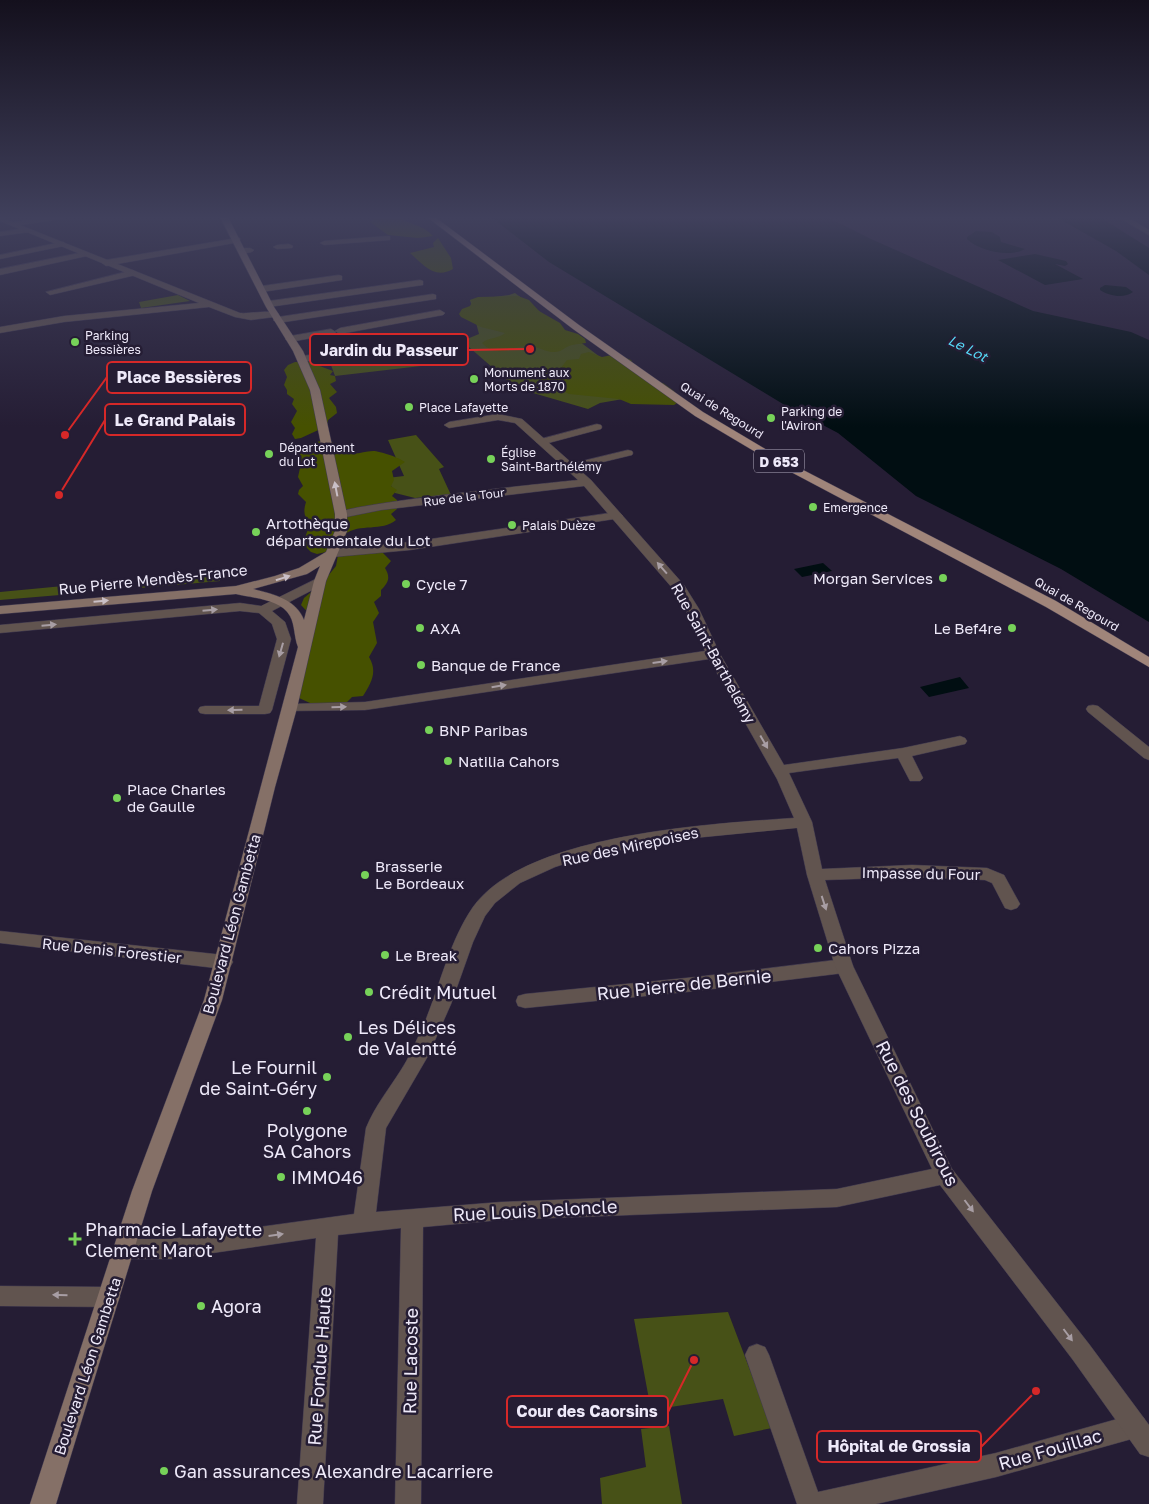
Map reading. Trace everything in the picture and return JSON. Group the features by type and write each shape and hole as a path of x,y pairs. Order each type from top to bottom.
{"main road":[{"name":"Quai de Regourd","path":"524,287 576,327 699,414 778,461 1051,604 1149,663"},
{"name":"Boulevard Léon Gambetta","path":"43,1504 146,1182 213,1000 249,857 290,708 320,581 341,531 341,514 315,390 302,359 276,317 262,289"},
{"name":"Rue Pierre Mendès-France","path":"0,610 236,590 303,571 333,553"},
{"path":"236,590 267,596 281,602 296,614 305,649"}],"street":[{"path":"50,292 71,287"},
{"path":"169,287 244,316 276,317 432,297"},
{"path":"262,289 275,287"},
{"path":"269,304 390,287"},
{"path":"0,330 64,318 211,304"},
{"path":"290,339 440,313"},
{"path":"302,359 407,345"},
{"name":"Rue Saint-Barthelémy","path":"449,425 491,418 514,419 587,482 679,588 692,609 713,654 780,770 804,822"},
{"path":"541,442 597,427"},
{"path":"570,467 628,453"},
{"name":"Rue de la Tour","path":"341,514 381,507 587,482"},
{"path":"333,553 410,546 617,516"},
{"path":"263,610 320,581"},
{"path":"0,630 240,607 263,610 278,622 284,639 265,710 205,710"},
{"path":"290,708 365,706 713,654"},
{"path":"1093,709 1149,755"},
{"path":"780,770 903,753 960,741"},
{"path":"903,753 915,778"},
{"name":"Rue des Soubirous","path":"804,822 815,875 844,966 945,1175 1142,1435"},
{"name":"Rue des Mirepoises","path":"364,1222 376,1128 380,1117 409,1074 443,1008 467,933 490,898 508,882 560,859 681,833 804,822"},
{"name":"Impasse du Four","path":"815,875 912,871 987,874 998,879 1011,904"},
{"name":"Rue Denis Forestier","path":"0,937 224,962"},
{"name":"Rue Pierre de Bernie","path":"525,1001 696,984 844,966"},
{"name":"Rue Louis Deloncle","path":"124,1250 171,1250 364,1222 501,1211 838,1198 945,1175"},
{"name":"Rue Lacoste","path":"408,1504 412,1218"},
{"name":"Rue Fondue Haute","path":"310,1504 328,1227"},
{"path":"0,1296 109,1297"},
{"path":"757,1355 810,1504"},
{"name":"Rue Fouillac","path":"818,1504 1142,1435"}],"green space":[{"path":"515,293 640,387 629,398 600,403 588,409 516,388 462,341 479,334 470,300"},
{"path":"178,295 190,301 141,308 139,302"},
{"path":"518,296 529,300 539,311 560,323 565,330 578,334 585,339 586,343 571,345 556,352 530,346 500,351 494,350 482,343 505,333 481,327 461,317 459,314 462,309 470,306 472,302 470,300 478,297"},
{"path":"435,344 447,363 335,376 328,357"},
{"path":"589,352 602,357 617,354 631,360 636,367 655,382 663,383 674,391 680,401 674,405 631,404 619,399 569,394 533,375 534,371 547,368 560,369 567,360 579,359 581,354"},
{"path":"295,362 309,362 333,371 330,375 335,376 336,381 330,384 337,392 329,398 336,407 337,413 328,420 327,426 295,439 292,434 295,428 291,422 297,411 292,404 294,399 287,394 284,385 287,377 284,370 288,365"},
{"path":"416,435 444,467 439,469 451,495 415,498 395,493 387,478 404,476 388,440"},
{"path":"321,441 337,444 349,453 376,451 405,462 392,471 394,480 391,486 397,490 392,496 397,500 397,509 391,514 396,520 384,526 351,531 345,534 349,539 326,552 317,554 311,552 306,547 304,540 310,524 305,514 306,502 298,494 303,486 298,477 300,468 296,463 300,455 299,448 306,444"},
{"path":"380,550 391,561 385,568 388,575 387,583 381,590 381,596 374,602 379,613 373,622 377,643 369,657 372,662 373,673 369,687 363,696 352,697 346,703 310,703 299,698 315,620 301,605 304,598 324,581 336,566 338,555"},
{"path":"220,573 220,581 141,588 142,579"},
{"path":"74,585 72,594 0,600 0,592"},
{"path":"728,1312 772,1428 734,1436 723,1399 651,1410 634,1319"},
{"path":"669,1426 682,1504 602,1504 600,1478 646,1467 641,1429"}],"water":[{"name":"Le Lot","path":"591,287 979,287 1033,311 1131,332 1149,340 1149,622 1061,569 916,496 838,433 783,404"},
{"path":"1126,287 1133,292 1121,296 1112,295 1100,290 1100,288"},
{"path":"823,563 832,571 802,577 794,569"},
{"path":"960,677 969,688 929,697 920,687"}],"place":[{"name":"Parking Bessières","path":"75,342"},
{"name":"Jardin du Passeur","path":"530,349"},
{"name":"Monument aux Morts de 1870","path":"474,379"},
{"name":"Place Lafayette","path":"409,407"},
{"name":"Parking de l'Aviron","path":"771,418"},
{"name":"Place Bessières","path":"65,435"},
{"name":"Département du Lot","path":"269,454"},
{"name":"Église Saint-Barthélémy","path":"491,459"},
{"name":"Le Grand Palais","path":"59,495"},
{"name":"Emergence","path":"813,507"},
{"name":"Palais Duèze","path":"512,525"},
{"name":"Artothèque départementale du Lot","path":"256,532"},
{"name":"Morgan Services","path":"943,578"},
{"name":"Cycle 7","path":"406,584"},
{"name":"AXA","path":"420,628"},
{"name":"Le Bef4re","path":"1012,628"},
{"name":"Banque de France","path":"421,665"},
{"name":"BNP Paribas","path":"429,730"},
{"name":"Natilia Cahors","path":"448,761"},
{"name":"Place Charles de Gaulle","path":"117,798"},
{"name":"Brasserie Le Bordeaux","path":"365,875"},
{"name":"Cahors Pizza","path":"818,948"},
{"name":"Le Break","path":"385,955"},
{"name":"Crédit Mutuel","path":"369,992"},
{"name":"Les Délices de Valentté","path":"348,1037"},
{"name":"Le Fournil de Saint-Géry","path":"327,1077"},
{"name":"Polygone SA Cahors","path":"307,1111"},
{"name":"IMMO46","path":"281,1177"},
{"name":"Pharmacie Lafayette Clement Marot","path":"75,1239"},
{"name":"Agora","path":"201,1306"},
{"name":"Cour des Caorsins","path":"694,1360"},
{"name":"Hôpital de Grossia","path":"1036,1391"},
{"name":"Gan assurances Alexandre Lacarriere","path":"164,1471"}]}
